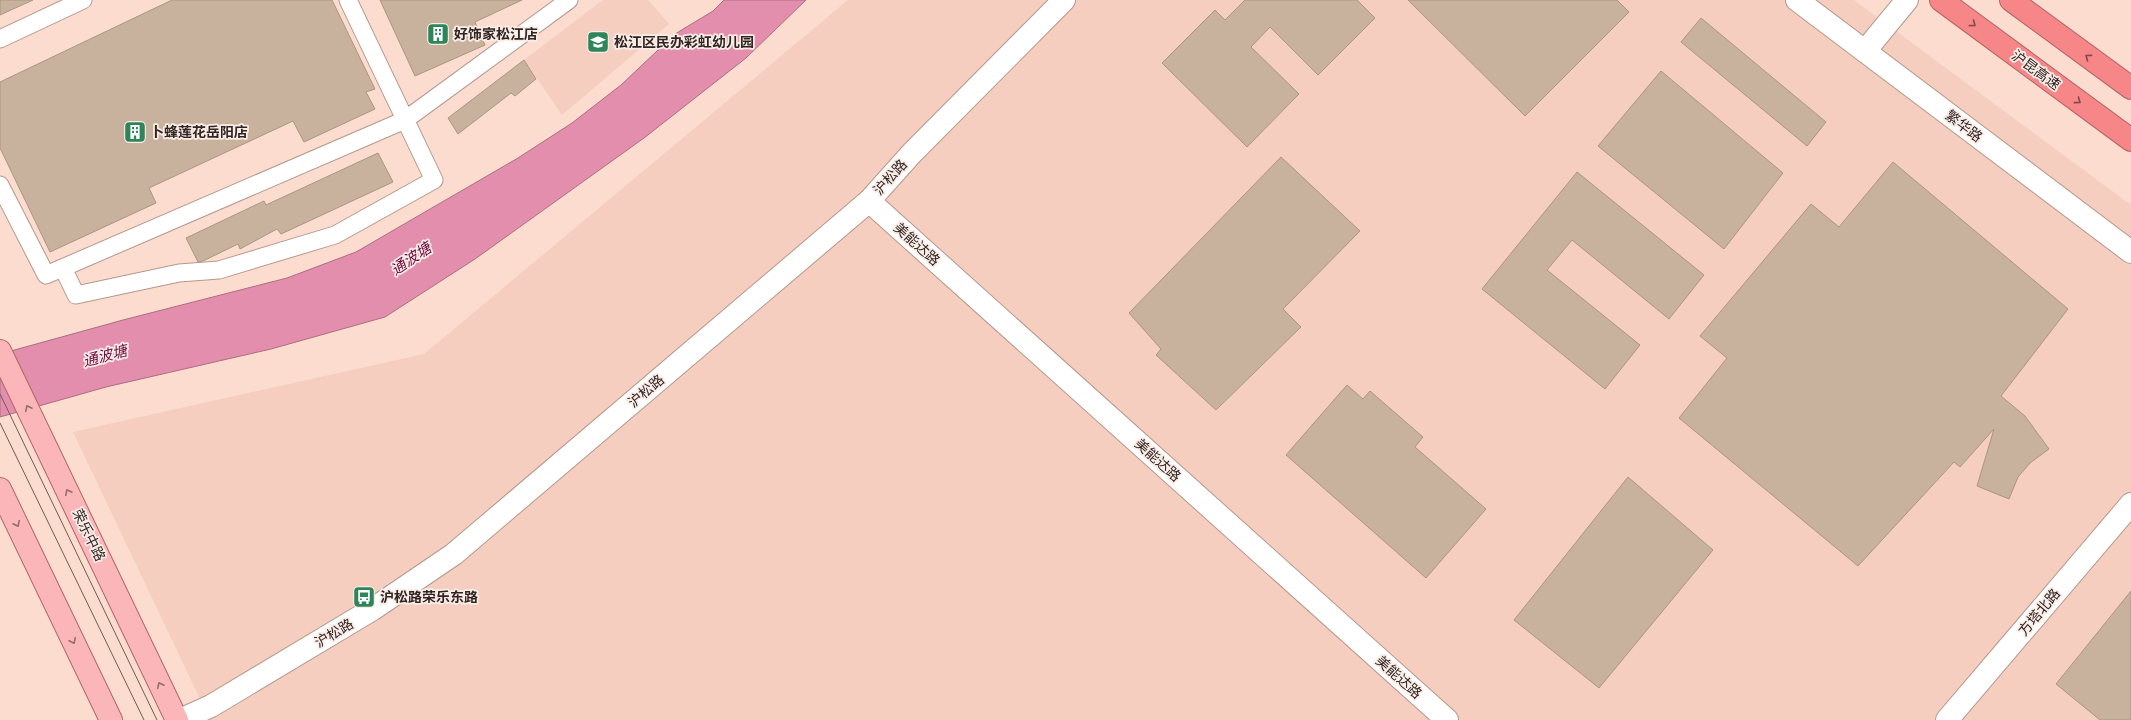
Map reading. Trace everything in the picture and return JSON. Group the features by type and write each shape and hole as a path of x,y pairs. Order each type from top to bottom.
{"highway":[{"name":"沪昆高速","path":"1941,0 2131,140"},
{"path":"2011,0 2131,88"}],"main road":[{"name":"沪松路","path":"180,720 212,706 373,609 454,554 869,201 912,153 1064,0"},
{"name":"繁华路","path":"1797,0 2131,252"},
{"path":"1864,51 1907,0"},
{"name":"美能达路","path":"869,201 1447,720"},
{"name":"荣乐中路","path":"0,351 177,720"},
{"path":"0,488 111,720"},
{"name":"方塔北路","path":"1947,720 2131,504"}],"street":[{"path":"0,39 83,0"},
{"path":"63,268 76,295 179,273 218,270 335,235 434,180 348,0"},
{"path":"0,185 46,275 405,120 569,0"}],"shaded area":[{"name":"松江区民办彩虹幼儿园","path":"603,0 648,0 669,24 562,115 524,60"},
{"path":"848,0 1854,0 2131,205 2131,720 210,720 73,432 424,354"}],"water":[{"name":"通波塘","path":"724,0 806,0 746,58 644,138 475,259 385,317 271,349 106,387 0,417 0,354 123,320 287,278 356,252 518,158 572,123 621,85 675,34 713,11"}],"building":[{"path":"0,0 33,0 0,15"},
{"name":"卜蜂莲花岳阳店","path":"172,0 332,0 375,89 366,92 375,109 304,142 293,121 149,188 156,203 50,252 0,148 0,82"},
{"name":"好饰家松江店","path":"380,0 522,0 475,22 485,45 415,76"},
{"path":"1245,0 1357,0 1375,18 1318,75 1270,27 1251,47 1299,94 1247,147 1162,63 1215,10 1225,20"},
{"path":"1408,0 1617,0 1629,12 1525,116"},
{"path":"1701,18 1826,122 1807,146 1681,42"},
{"path":"524,60 536,79 515,96 511,93 458,134 448,118"},
{"path":"1661,71 1783,173 1724,249 1598,146"},
{"path":"378,153 393,182 281,234 277,229 240,249 238,244 198,262 186,238 264,201 266,205"},
{"path":"1281,157 1360,231 1283,309 1301,327 1216,410 1156,355 1161,349 1129,313"},
{"path":"1893,162 2068,309 2001,396 2025,416 2049,449 2030,463 2018,477 2009,499 1977,486 1994,429 1960,467 1954,462 1858,566 1679,418 1727,358 1700,336 1811,204 1839,227"},
{"path":"1577,172 1704,275 1669,319 1572,240 1547,270 1640,345 1605,389 1482,289"},
{"path":"1347,385 1363,399 1370,391 1423,437 1415,447 1486,509 1426,578 1286,455"},
{"path":"1628,477 1713,550 1599,688 1514,620"},
{"path":"2131,591 2131,720 2100,720 2056,684"}],"tram line":[{"path":"0,394 157,720"},
{"path":"0,423 144,720"}],"place":[{"name":"好饰家松江店","path":"438,34"},
{"name":"松江区民办彩虹幼儿园","path":"598,42"},
{"name":"卜蜂莲花岳阳店","path":"135,132"},
{"name":"沪松路荣乐东路","path":"364,597"}]}
